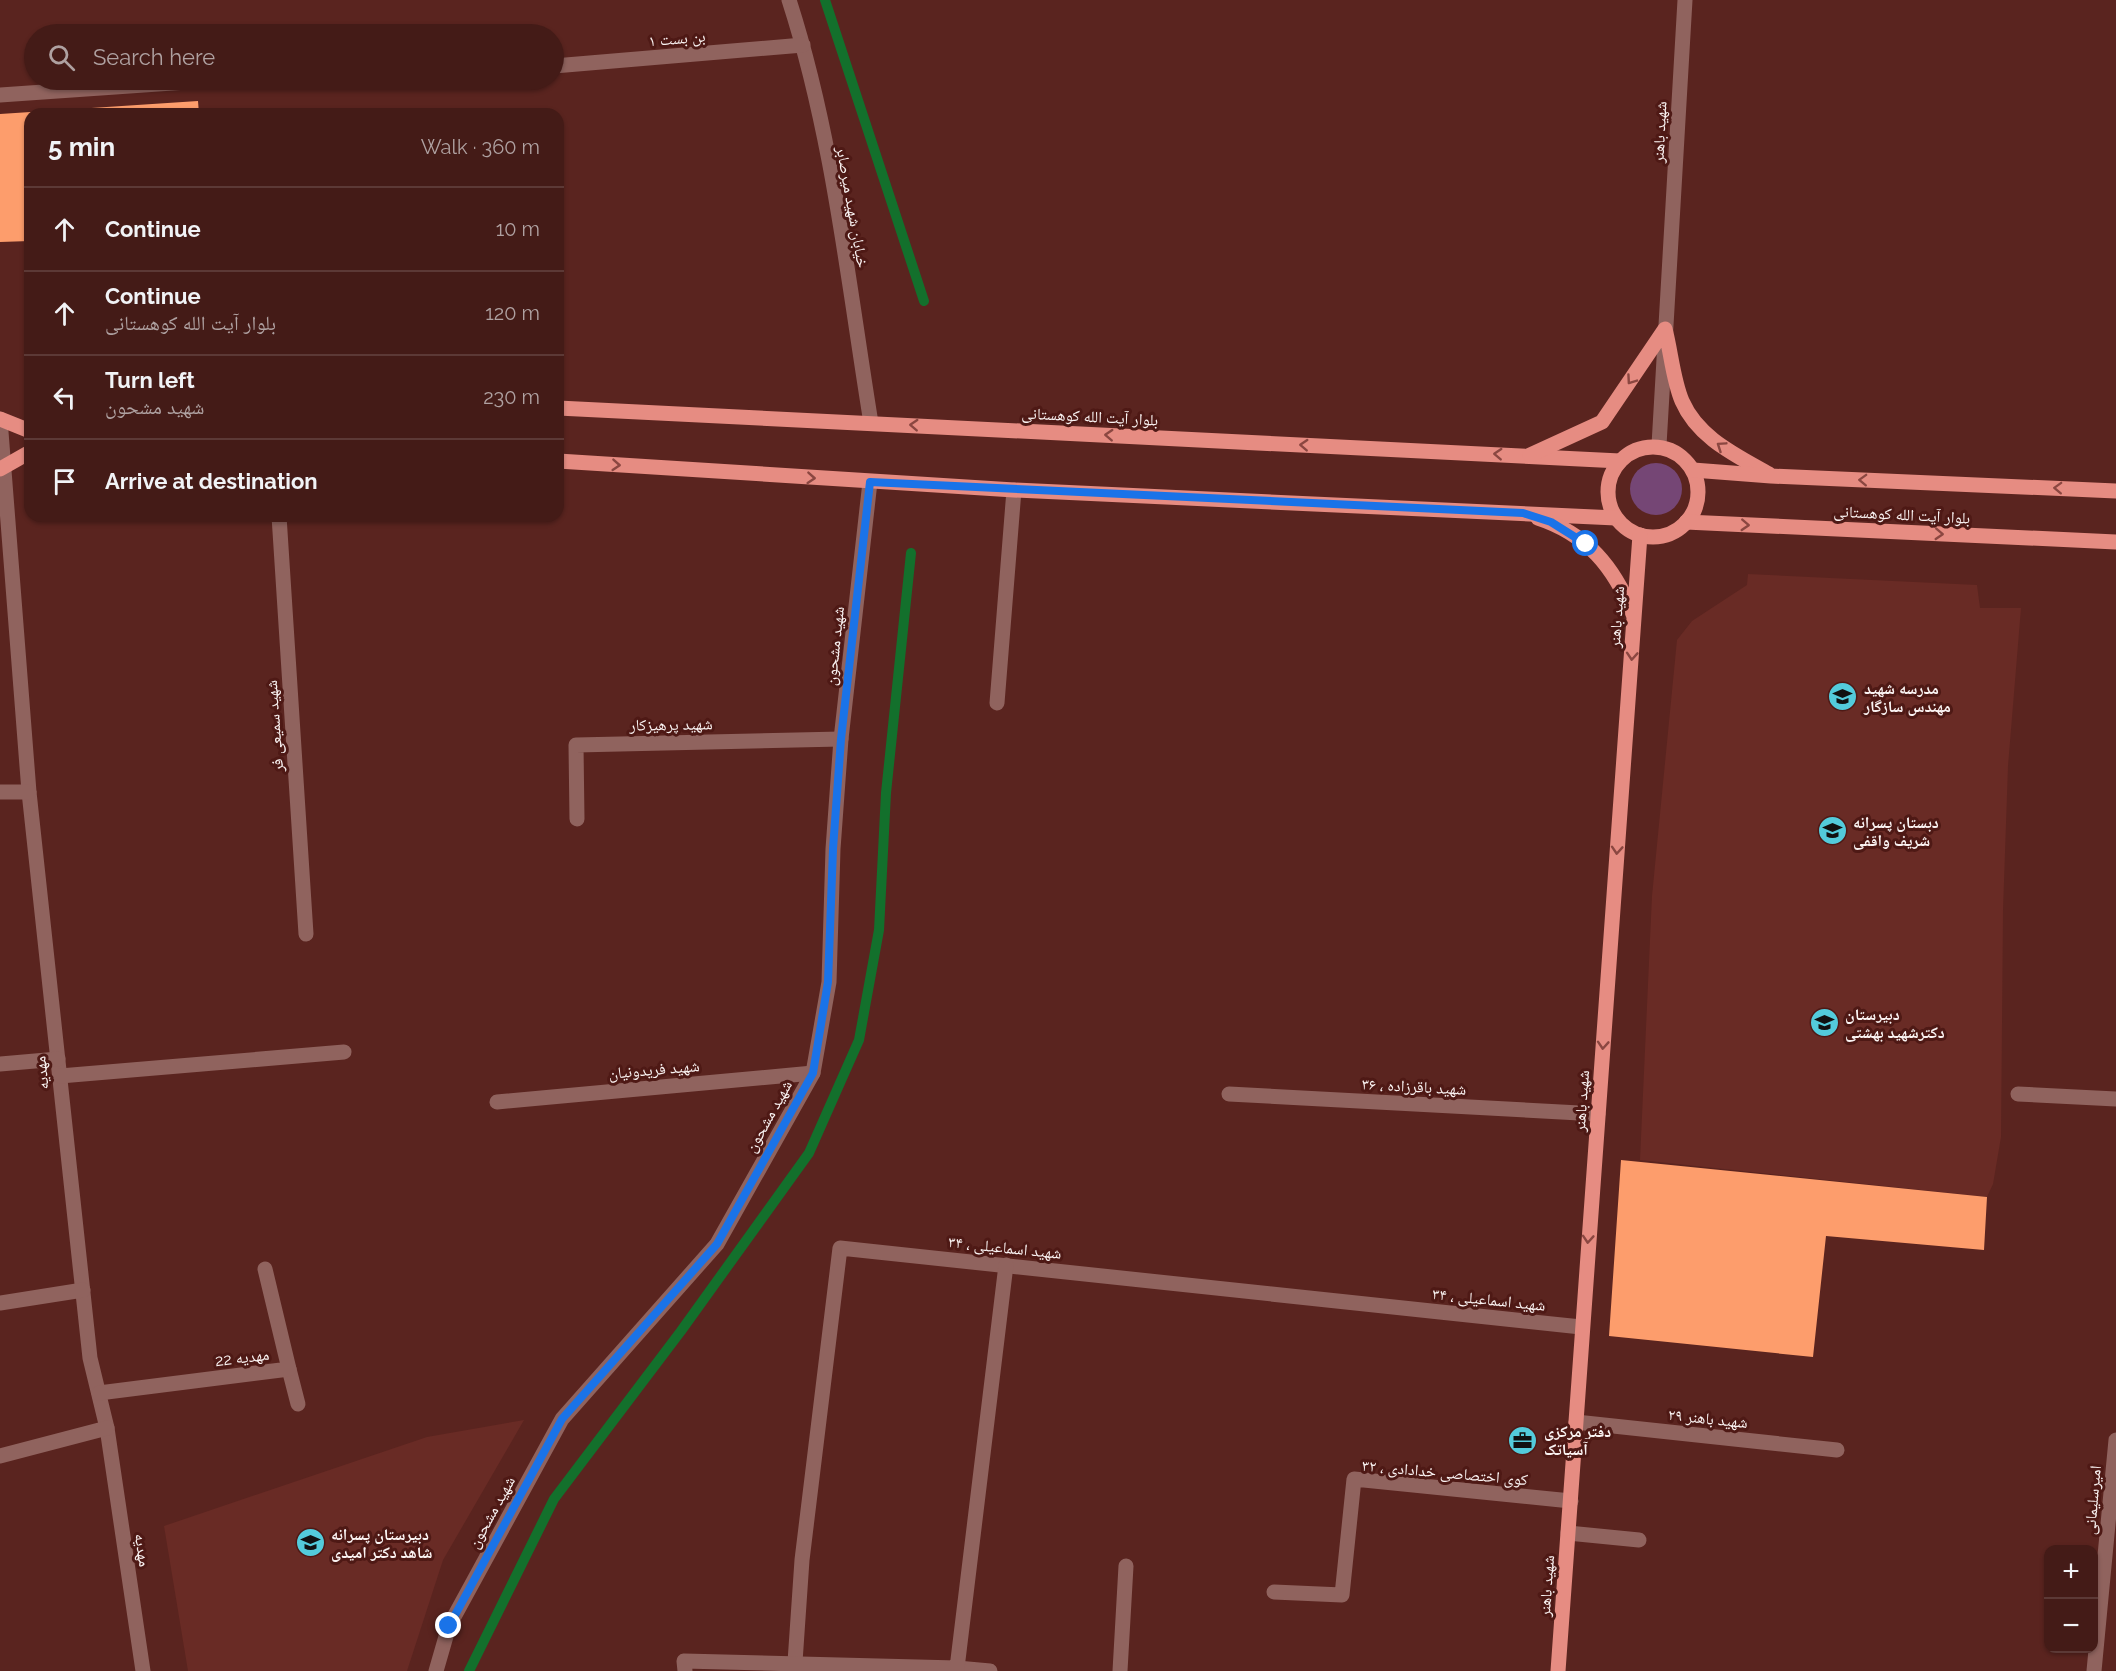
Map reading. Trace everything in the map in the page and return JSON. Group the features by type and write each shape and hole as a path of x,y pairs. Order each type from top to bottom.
{"main road":[{"path":"1528,456 1602,422 1665,329"},
{"path":"1665,329 1682,400 1693,420 1716,443 1771,476"},
{"name":"بلوار آیت الله کوهستانی","path":"564,408 1620,461"},
{"path":"0,419 24,429"},
{"path":"1659,446 1682,457 1693,470 1698,483 1698,497 1694,511 1686,522 1665,535 1640,535 1627,528 1616,518 1609,504 1608,488 1611,474 1620,461 1634,451 1659,446"},
{"path":"3,468 24,456"},
{"path":"564,461 1014,490 1616,518"},
{"name":"بلوار آیت الله کوهستانی","path":"1693,470 1771,476 2116,491"},
{"path":"1523,513 1551,522 1586,544 1616,576 1634,616"},
{"name":"بلوار آیت الله کوهستانی","path":"1686,522 2116,542"},
{"name":"شهید باهنر","path":"1558,1671 1581,1327 1640,535"}],"street":[{"name":"خیابان شهید میرصابر","path":"789,0 803,45 829,168 871,423"},
{"name":"شهید باهنر","path":"1659,446 1685,0"},
{"name":"بن بست ۱","path":"564,65 803,45"},
{"path":"0,95 72,90"},
{"name":"مهدیه","path":"0,419 29,792 90,1358 107,1428 143,1671"},
{"name":"شهید مشحون","path":"436,1671 449,1626 562,1419 717,1244 813,1073 828,982 833,849 841,739 870,482"},
{"path":"997,703 1014,490"},
{"name":"شهید سمیعی فر","path":"279,522 306,934"},
{"name":"شهید پرهیزکار","path":"577,819 576,745 841,739"},
{"path":"0,792 29,792"},
{"path":"60,1076 344,1052"},
{"path":"0,1064 58,1059"},
{"name":"شهید فریدونیان","path":"497,1102 813,1073"},
{"name":"شهید باقرزاده ، ۳۶","path":"1229,1094 1598,1113"},
{"path":"2018,1094 2116,1099"},
{"name":"شهید اسماعیلی ، ۳۴","path":"795,1662 802,1560 840,1248 1581,1327"},
{"path":"957,1668 1006,1265"},
{"name":"مهدیه 22","path":"99,1393 289,1369 265,1269"},
{"path":"0,1303 83,1290"},
{"path":"289,1369 298,1404"},
{"name":"شهید باهنر ۲۹","path":"1576,1422 1837,1450"},
{"path":"0,1456 107,1428"},
{"name":"امیرسلیمانی","path":"2094,1671 2116,1440"},
{"name":"کوی اختصاصی خدادادی ، ۳۲","path":"1274,1592 1342,1595 1354,1479 1570,1501"},
{"path":"1568,1533 1639,1540"},
{"path":"1120,1671 1126,1566"},
{"path":"685,1671 684,1661 795,1662 990,1671"}],"shaded area":[{"path":"1651,463 1661,463 1675,470 1682,489 1675,508 1661,515 1651,515 1641,511 1634,504 1630,494 1630,484 1634,474 1641,467"},
{"path":"1748,574 1977,585 1980,608 2021,608 2008,766 2003,910 2001,1137 1993,1184 1987,1197 1640,1160 1652,896 1677,640 1692,621 1747,585"},
{"name":"دبیرستان پسرانه شاهد دکتر امیدی","path":"524,1420 443,1560 407,1671 188,1671 164,1526 427,1437"}],"building":[{"path":"198,101 199,108 91,108"},
{"path":"24,112 24,241 0,242 0,114"},
{"path":"1621,1160 1987,1197 1984,1250 1826,1236 1813,1357 1609,1336"}],"waterway":[{"path":"825,0 924,301"},
{"path":"469,1671 554,1499 681,1331 809,1153 859,1040 879,930 886,793 911,553"}],"place":[{"name":"مدرسه شهید مهندس سازگار","path":"1843,697"},
{"name":"دبستان پسرانه شریف واقفی","path":"1832,831"},
{"name":"دبیرستان دکترشهید بهشتی","path":"1824,1023"},
{"name":"دفتر مرکزی آسیاتک","path":"1523,1440"},
{"name":"دبیرستان پسرانه شاهد دکتر امیدی","path":"310,1543"}],"route":[{"path":"449,1626 562,1419 717,1244 813,1073 828,982 833,849 841,739 870,482 1523,513 1551,522 1586,544"}]}
